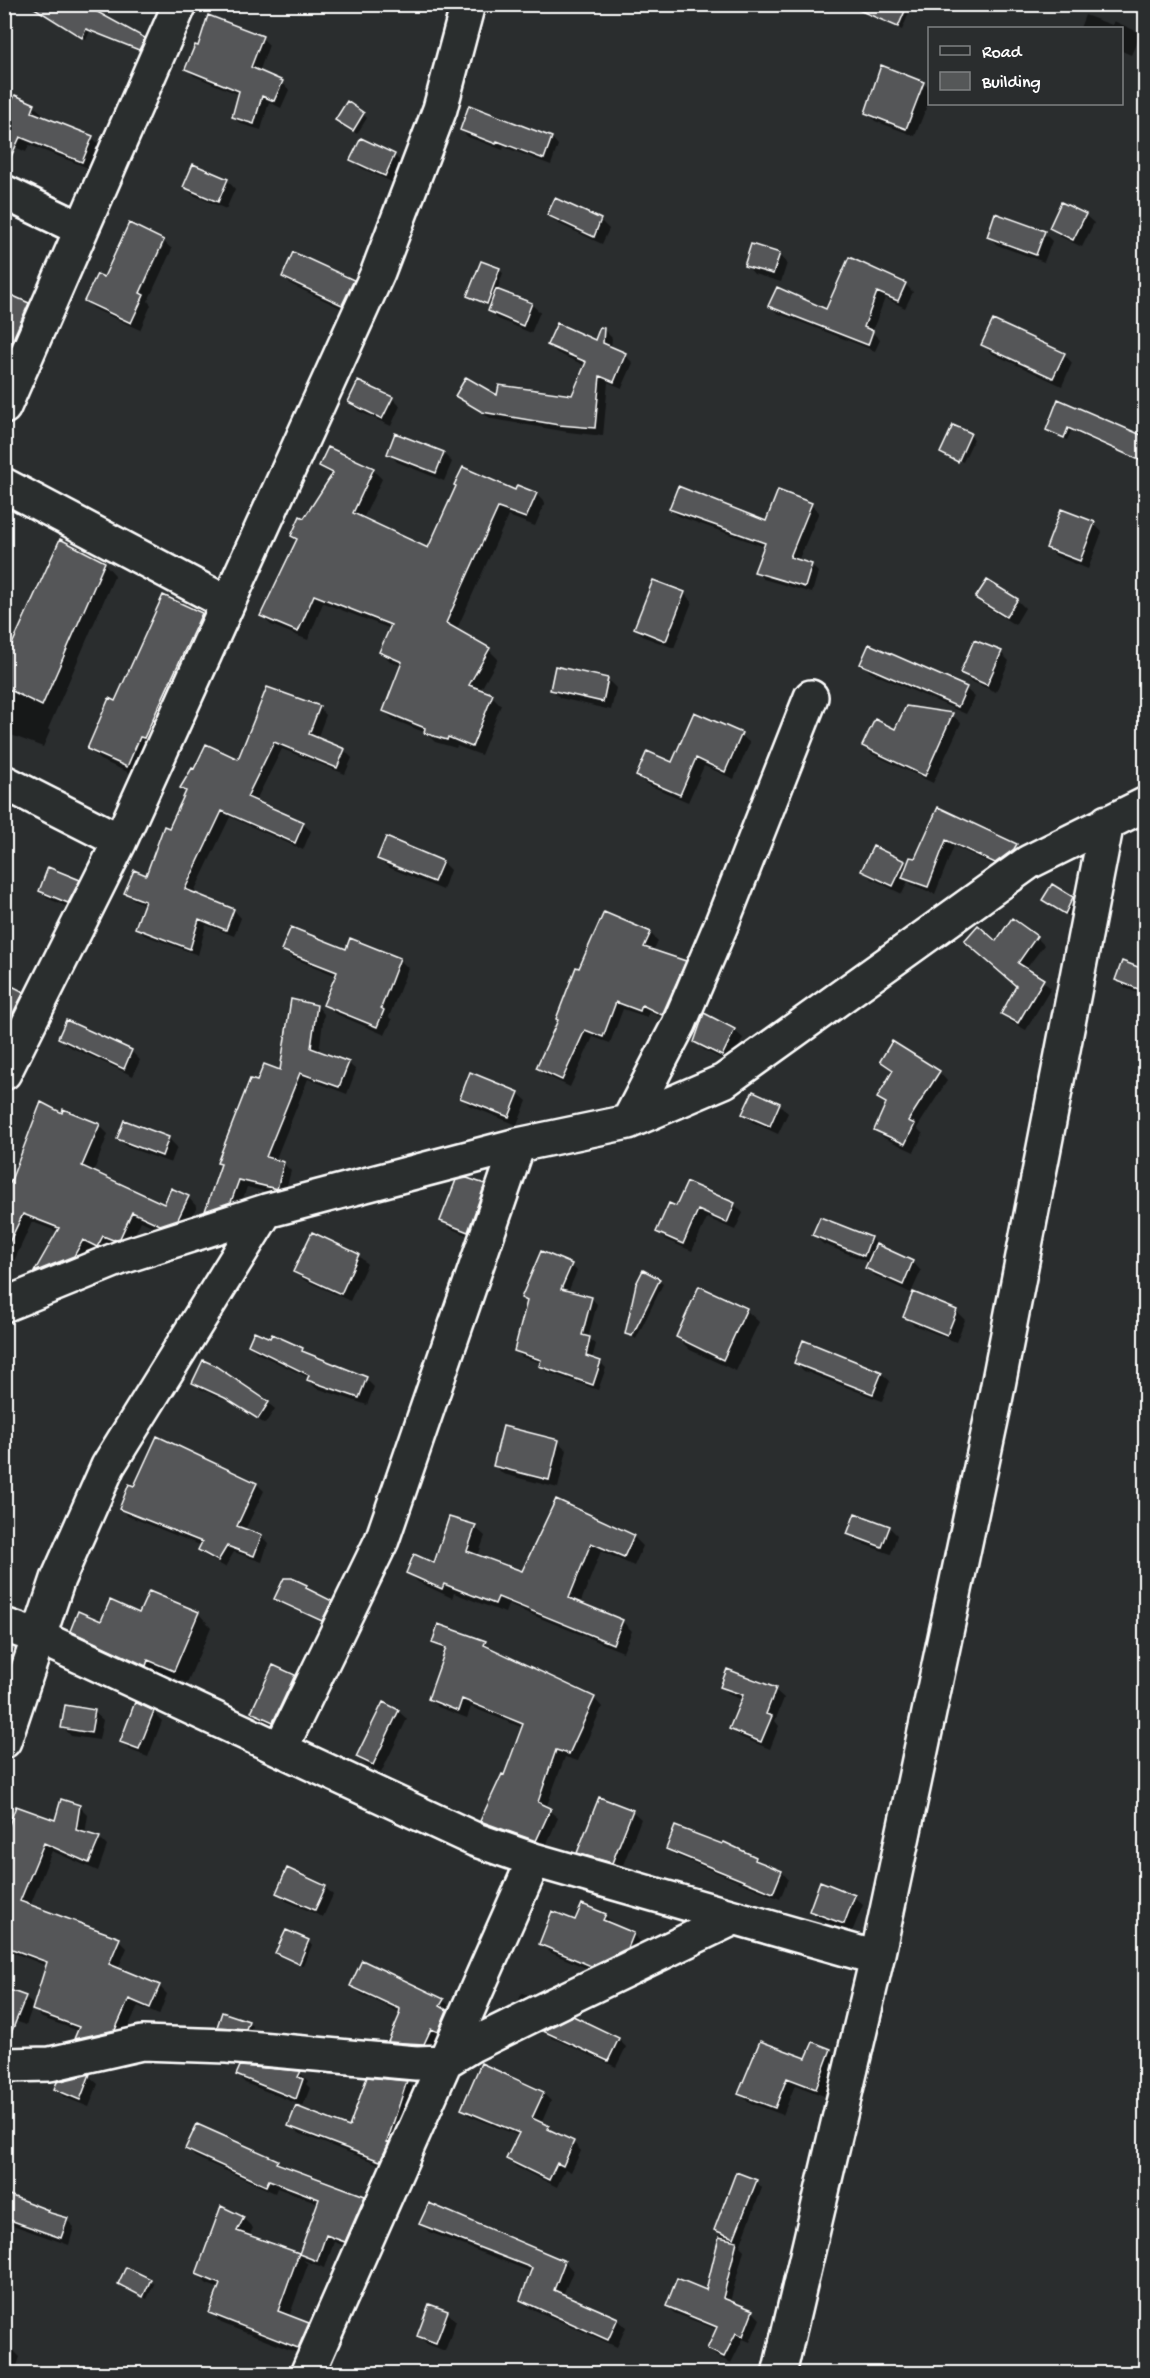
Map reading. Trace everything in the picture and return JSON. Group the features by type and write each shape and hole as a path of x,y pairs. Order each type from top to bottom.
{"street":[{"path":"4,407 180,4"},
{"path":"4,1073 120,841 378,272 440,109 468,4"},
{"path":"4,192 81,229"},
{"path":"4,485 227,603"},
{"path":"628,1122 679,1024 721,926 811,697"},
{"path":"4,782 120,841"},
{"path":"4,1305 122,1257 266,1211 519,1145 628,1122 724,1081 1029,862 1146,804"},
{"path":"778,2373 877,1958 994,1406 1107,822"},
{"path":"281,1748 382,1540 519,1145"},
{"path":"4,1741 58,1579 108,1466 266,1211"},
{"path":"4,1625 39,1637 476,1840 534,1860 877,1958"},
{"path":"307,2373 534,1860"},
{"path":"4,2065 50,2064 142,2043 227,2046 416,2063 444,2062 472,2045 734,1918"}],"building":[{"path":"28,4 83,4 145,38 139,50 86,29 82,38"},
{"path":"845,4 908,4 898,27"},
{"path":"208,15 263,36 251,67 283,81 274,101 262,96 254,124 232,117 239,91 185,69 195,45 198,46"},
{"path":"881,65 924,82 906,129 865,113"},
{"path":"15,95 35,104 32,112 93,136 82,162 20,137 4,172 4,116"},
{"path":"347,101 364,113 353,131 335,120"},
{"path":"469,105 552,137 544,159 460,130"},
{"path":"361,138 395,154 385,176 350,160"},
{"path":"193,164 228,179 218,202 183,187"},
{"path":"555,198 601,219 594,237 547,215"},
{"path":"1061,202 1086,214 1073,240 1049,228"},
{"path":"995,213 1045,231 1036,255 987,237"},
{"path":"129,223 164,240 140,293 144,295 131,323 84,301 97,274 104,277"},
{"path":"751,244 780,253 773,274 744,266"},
{"path":"293,252 354,280 342,305 282,277"},
{"path":"849,257 906,283 898,301 877,292 864,327 873,331 868,345 768,306 777,287 826,309"},
{"path":"481,261 500,268 487,304 467,296"},
{"path":"496,289 532,303 523,326 488,311"},
{"path":"4,292 29,303 4,359"},
{"path":"993,320 1065,353 1053,378 981,345"},
{"path":"557,323 595,340 600,327 604,328 603,343 626,353 614,382 600,376 595,428 559,425 482,412 455,396 466,377 497,395 499,385 572,395 586,362 547,345"},
{"path":"358,381 393,397 382,419 348,402"},
{"path":"1058,399 1146,437 1146,463 1068,428 1064,438 1046,430"},
{"path":"953,425 971,433 958,462 940,453"},
{"path":"395,433 444,452 436,473 387,454"},
{"path":"328,447 374,468 353,513 428,548 463,467 515,490 517,485 537,493 526,518 498,508 446,623 490,648 469,685 493,694 472,747 448,737 447,740 424,733 425,728 383,711 402,662 379,652 391,625 314,595 298,632 260,616 297,539 291,536 300,516 304,518 333,473 319,466"},
{"path":"678,486 766,521 778,490 812,503 790,557 812,564 805,587 754,572 765,543 669,509"},
{"path":"1061,509 1095,522 1080,561 1046,548"},
{"path":"60,539 105,562 42,706 4,687 4,662"},
{"path":"653,580 685,592 666,641 634,628"},
{"path":"987,580 1018,599 1006,617 975,598"},
{"path":"163,595 202,613 144,738 140,737 127,767 87,749 109,698 115,701"},
{"path":"974,640 1002,651 987,685 960,673"},
{"path":"869,644 967,687 958,707 860,664"},
{"path":"555,666 608,678 603,702 550,690"},
{"path":"267,687 320,706 309,734 345,749 337,768 274,742 247,797 304,822 295,843 222,811 185,889 234,909 226,930 199,919 190,949 135,928 145,901 124,893 134,870 146,875 164,826 169,828 186,791 180,788 192,768 194,769 206,744 238,759"},
{"path":"906,706 953,713 925,776 862,746 875,719 895,729"},
{"path":"694,712 742,733 725,772 696,758 680,795 636,776 647,751 672,762"},
{"path":"938,807 1017,844 1014,849 995,863 946,840 928,887 902,878 910,857 915,858"},
{"path":"386,837 443,861 434,882 377,859"},
{"path":"873,846 905,861 893,886 861,871"},
{"path":"48,867 80,880 68,903 39,891"},
{"path":"1052,884 1073,897 1065,914 1042,900"},
{"path":"604,912 651,932 644,947 686,961 662,1015 642,1005 640,1011 616,1002 603,1037 585,1030 562,1080 536,1068 558,1020 556,1019 576,967 579,968"},
{"path":"1012,918 1037,936 1018,963 1044,979 1018,1023 1001,1014 1016,986 964,941 978,925 996,941"},
{"path":"291,927 346,949 350,938 400,958 381,1008 384,1010 377,1027 323,1005 337,972 281,950"},
{"path":"1122,961 1146,970 1146,992 1115,980"},
{"path":"4,982 24,992 4,1030"},
{"path":"291,999 317,1005 311,1048 349,1062 339,1087 300,1073 266,1157 284,1162 277,1189 239,1180 231,1202 205,1211 221,1164 217,1163 250,1079 257,1081 264,1064 280,1070"},
{"path":"704,1013 735,1029 722,1056 694,1042"},
{"path":"66,1020 132,1050 124,1069 58,1038"},
{"path":"892,1041 940,1071 908,1121 915,1124 905,1144 874,1130 886,1103 877,1098 893,1070 880,1061"},
{"path":"470,1072 519,1092 509,1117 460,1098"},
{"path":"753,1091 780,1103 770,1126 742,1114"},
{"path":"41,1102 62,1113 63,1109 100,1124 82,1166 164,1204 171,1188 189,1196 178,1219 160,1225 132,1212 120,1238 113,1240 103,1236 97,1247 83,1240 74,1256 34,1272 59,1228 23,1214 4,1253 4,1180 10,1183"},
{"path":"124,1120 169,1137 162,1156 117,1139"},
{"path":"467,1178 485,1184 468,1232 440,1221 456,1180"},
{"path":"687,1182 735,1203 727,1223 698,1210 683,1244 656,1232 669,1203 676,1206"},
{"path":"820,1217 871,1237 864,1256 812,1235"},
{"path":"312,1232 359,1254 341,1294 293,1272"},
{"path":"876,1244 913,1261 903,1285 865,1268"},
{"path":"541,1251 572,1264 561,1289 592,1297 582,1335 590,1337 586,1356 601,1361 593,1385 539,1366 541,1360 514,1351 527,1301 521,1298"},
{"path":"643,1270 660,1279 632,1336 625,1334 636,1284"},
{"path":"699,1286 747,1308 723,1360 676,1337"},
{"path":"913,1292 957,1310 947,1335 903,1317"},
{"path":"254,1331 270,1338 272,1334 303,1348 302,1351 367,1377 359,1398 307,1380 309,1375 248,1345"},
{"path":"803,1340 882,1372 873,1394 794,1363"},
{"path":"203,1360 269,1402 258,1419 225,1398 192,1383"},
{"path":"503,1426 559,1440 549,1480 493,1466"},
{"path":"157,1436 257,1483 237,1526 262,1535 254,1556 227,1546 218,1561 198,1550 202,1542 119,1509 129,1484 134,1486"},
{"path":"556,1499 634,1535 624,1557 591,1543 569,1598 623,1620 613,1644 498,1597 495,1604 444,1584 442,1589 406,1573 414,1554 434,1563 449,1517 476,1525 467,1551 522,1571"},
{"path":"855,1513 890,1526 882,1547 847,1534"},
{"path":"284,1578 292,1578 307,1585 306,1588 332,1601 322,1621 274,1599"},
{"path":"149,1591 199,1612 174,1671 148,1660 146,1666 70,1631 78,1611 101,1621 110,1600 139,1613"},
{"path":"438,1624 486,1641 484,1645 595,1697 569,1754 556,1750 538,1802 551,1808 536,1841 480,1821 502,1774 504,1775 523,1724 462,1699 458,1711 428,1699 446,1648 432,1643"},
{"path":"273,1665 295,1675 273,1722 251,1712"},
{"path":"727,1669 776,1688 766,1714 772,1716 761,1742 729,1729 743,1695 720,1687"},
{"path":"135,1702 154,1711 139,1749 120,1742"},
{"path":"383,1702 399,1710 373,1765 356,1757"},
{"path":"65,1705 95,1710 91,1733 61,1728"},
{"path":"599,1797 633,1810 612,1863 577,1853"},
{"path":"61,1799 80,1805 76,1830 100,1837 89,1863 44,1843 20,1901 120,1938 109,1964 160,1985 150,2008 129,1999 115,2030 74,2039 79,2027 32,2010 47,1962 4,1946 4,1838 16,1806 55,1820"},
{"path":"675,1826 722,1844 724,1842 756,1857 755,1860 782,1871 773,1893 666,1849"},
{"path":"287,1868 326,1886 315,1910 276,1893"},
{"path":"820,1881 855,1895 844,1924 809,1911"},
{"path":"582,1904 606,1914 603,1920 634,1933 628,1948 591,1966 539,1944 552,1911 575,1920"},
{"path":"286,1930 309,1940 299,1964 275,1953"},
{"path":"362,1960 444,1999 440,2006 447,2010 438,2032 431,2029 424,2044 388,2042 400,2009 350,1986"},
{"path":"4,1988 26,1996 6,2046 4,2046"},
{"path":"222,2012 249,2021 246,2029 217,2027"},
{"path":"573,2016 619,2038 608,2061 543,2031"},
{"path":"760,2041 806,2058 813,2042 831,2049 816,2089 787,2078 775,2108 738,2094"},
{"path":"481,2063 544,2092 532,2118 549,2126 548,2129 574,2141 563,2166 557,2163 549,2180 506,2159 519,2133 461,2109"},
{"path":"240,2066 301,2071 298,2077 303,2079 296,2099 236,2075"},
{"path":"90,2074 80,2100 54,2089 57,2082"},
{"path":"367,2077 407,2081 387,2142 389,2143 380,2161 288,2126 296,2106 349,2127"},
{"path":"197,2124 278,2160 276,2163 365,2196 345,2242 326,2235 317,2261 299,2254 319,2199 269,2180 266,2186 185,2149"},
{"path":"736,2172 757,2180 734,2238 714,2230"},
{"path":"4,2193 48,2210 47,2212 68,2218 61,2238 4,2218"},
{"path":"429,2203 565,2261 554,2290 618,2318 608,2340 520,2300 532,2268 419,2224"},
{"path":"221,2206 244,2217 237,2231 299,2253 278,2311 309,2323 298,2348 209,2313 220,2284 196,2274"},
{"path":"719,2237 737,2241 723,2298 753,2310 743,2336 736,2333 724,2357 707,2349 717,2327 666,2306 677,2278 706,2290"},
{"path":"126,2267 151,2279 143,2297 118,2284"},
{"path":"429,2304 448,2311 436,2343 417,2336"}]}
